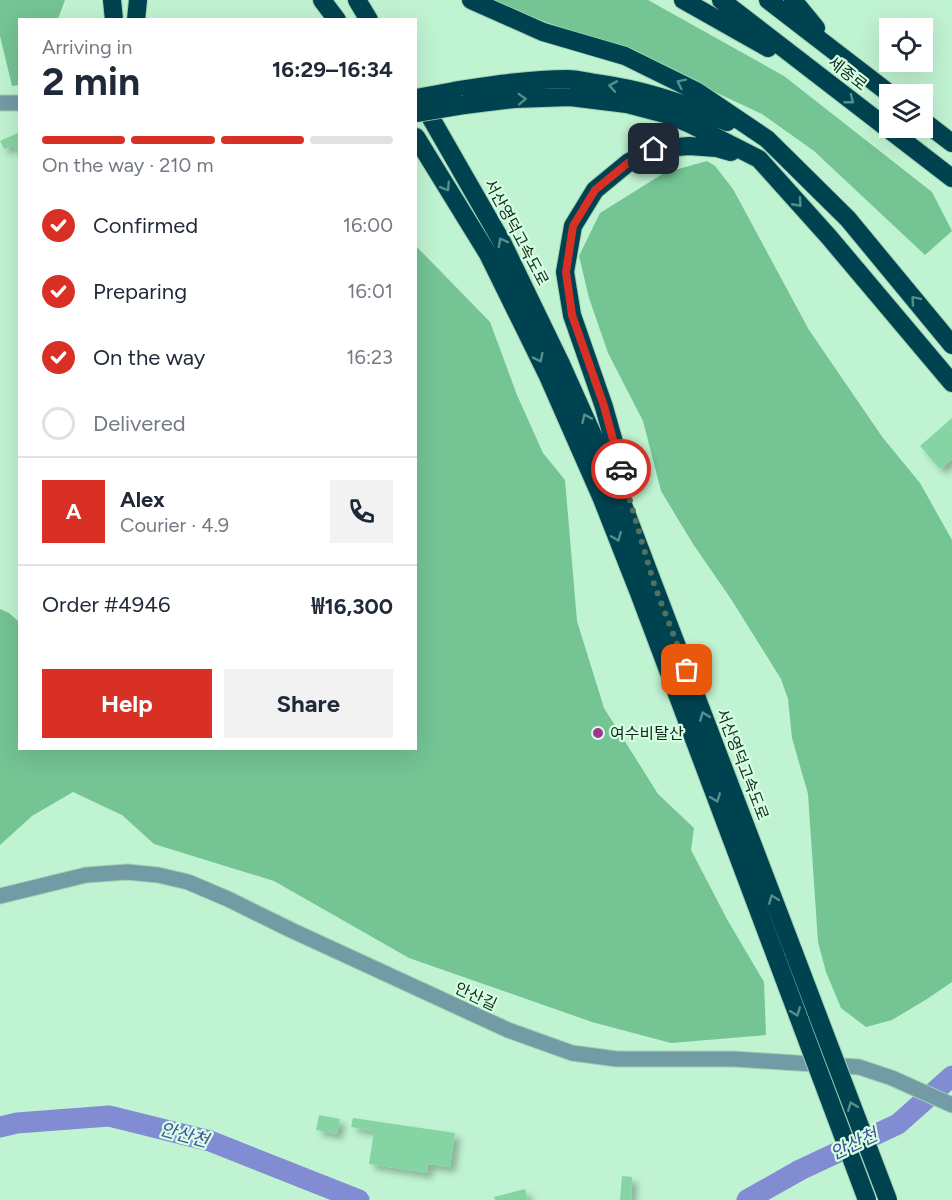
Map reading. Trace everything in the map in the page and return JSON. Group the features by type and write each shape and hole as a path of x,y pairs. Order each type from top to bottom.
{"highway":[{"path":"112,0 114,18"},
{"path":"136,18 138,0"},
{"path":"321,0 336,18"},
{"path":"357,0 368,18"},
{"path":"471,0 543,32 625,56 696,91 767,139 848,219 952,345"},
{"path":"683,0 829,83"},
{"name":"세종로","path":"721,0 952,178"},
{"name":"세종로","path":"768,0 879,85"},
{"path":"793,0 841,56"},
{"path":"417,113 459,98 522,81 571,79 656,96 701,111 767,139"},
{"name":"서산영덕고속도로","path":"417,93 502,242 618,489 654,584 785,955 867,1200"},
{"path":"417,98 570,97 627,104 669,115 759,159 830,237 952,383"},
{"path":"933,128 952,143"},
{"name":"서산영덕고속도로","path":"417,139 488,254 547,374 598,488 785,955 888,1200"},
{"path":"654,584 604,406 572,315 566,272 573,226 595,190 629,162 654,149 689,146 717,148 759,159"}],"street":[{"path":"0,103 18,103"},
{"name":"안산길","path":"0,896 86,875 127,872 158,875 188,882 228,899 508,1030 572,1053 617,1059 734,1059 859,1067 892,1078 952,1106"}],"green space":[{"path":"0,0 65,0 58,18 18,18 18,85 12,86 0,36"},
{"path":"494,0 648,0 784,76 932,192 952,231 925,255 814,151 762,114 623,49 514,11"},
{"path":"707,161 715,166 733,189 809,330 883,438 920,483 952,540 952,982 892,1020 866,1027 841,1008 826,972 818,942 808,794 792,738 788,699 781,679 661,491 643,421 608,353 589,298 579,256 600,213 664,173"},
{"path":"417,247 490,322 517,395 543,453 565,480 577,621 604,708 658,794 694,828 691,850 728,921 764,982 766,1035 671,1043 592,1022 409,958 274,881 154,844 122,815 73,792 32,816 0,845 0,609 18,621 18,750 417,750"}],"building":[{"path":"18,133 18,154 13,145 4,149 0,141"},
{"path":"952,418 952,459 940,469 920,446"},
{"path":"319,1115 340,1119 337,1134 316,1130"},
{"path":"353,1118 455,1133 450,1167 428,1164 427,1173 369,1164 374,1131 351,1127"},
{"path":"622,1176 632,1177 631,1200 620,1200"},
{"path":"525,1189 528,1200 495,1200 494,1197"}],"waterway":[{"name":"안산천","path":"747,1200 800,1170 898,1124 952,1076"},
{"name":"안산천","path":"0,1127 17,1123 109,1116 210,1141 359,1200"}],"way so far":[{"path":"621,469 654,584 687,670"}],"place":[{"name":"여수비탈산","path":"598,733"}],"route":[{"path":"621,469 604,406 572,315 566,272 573,226 595,190 629,162 654,149"}]}
